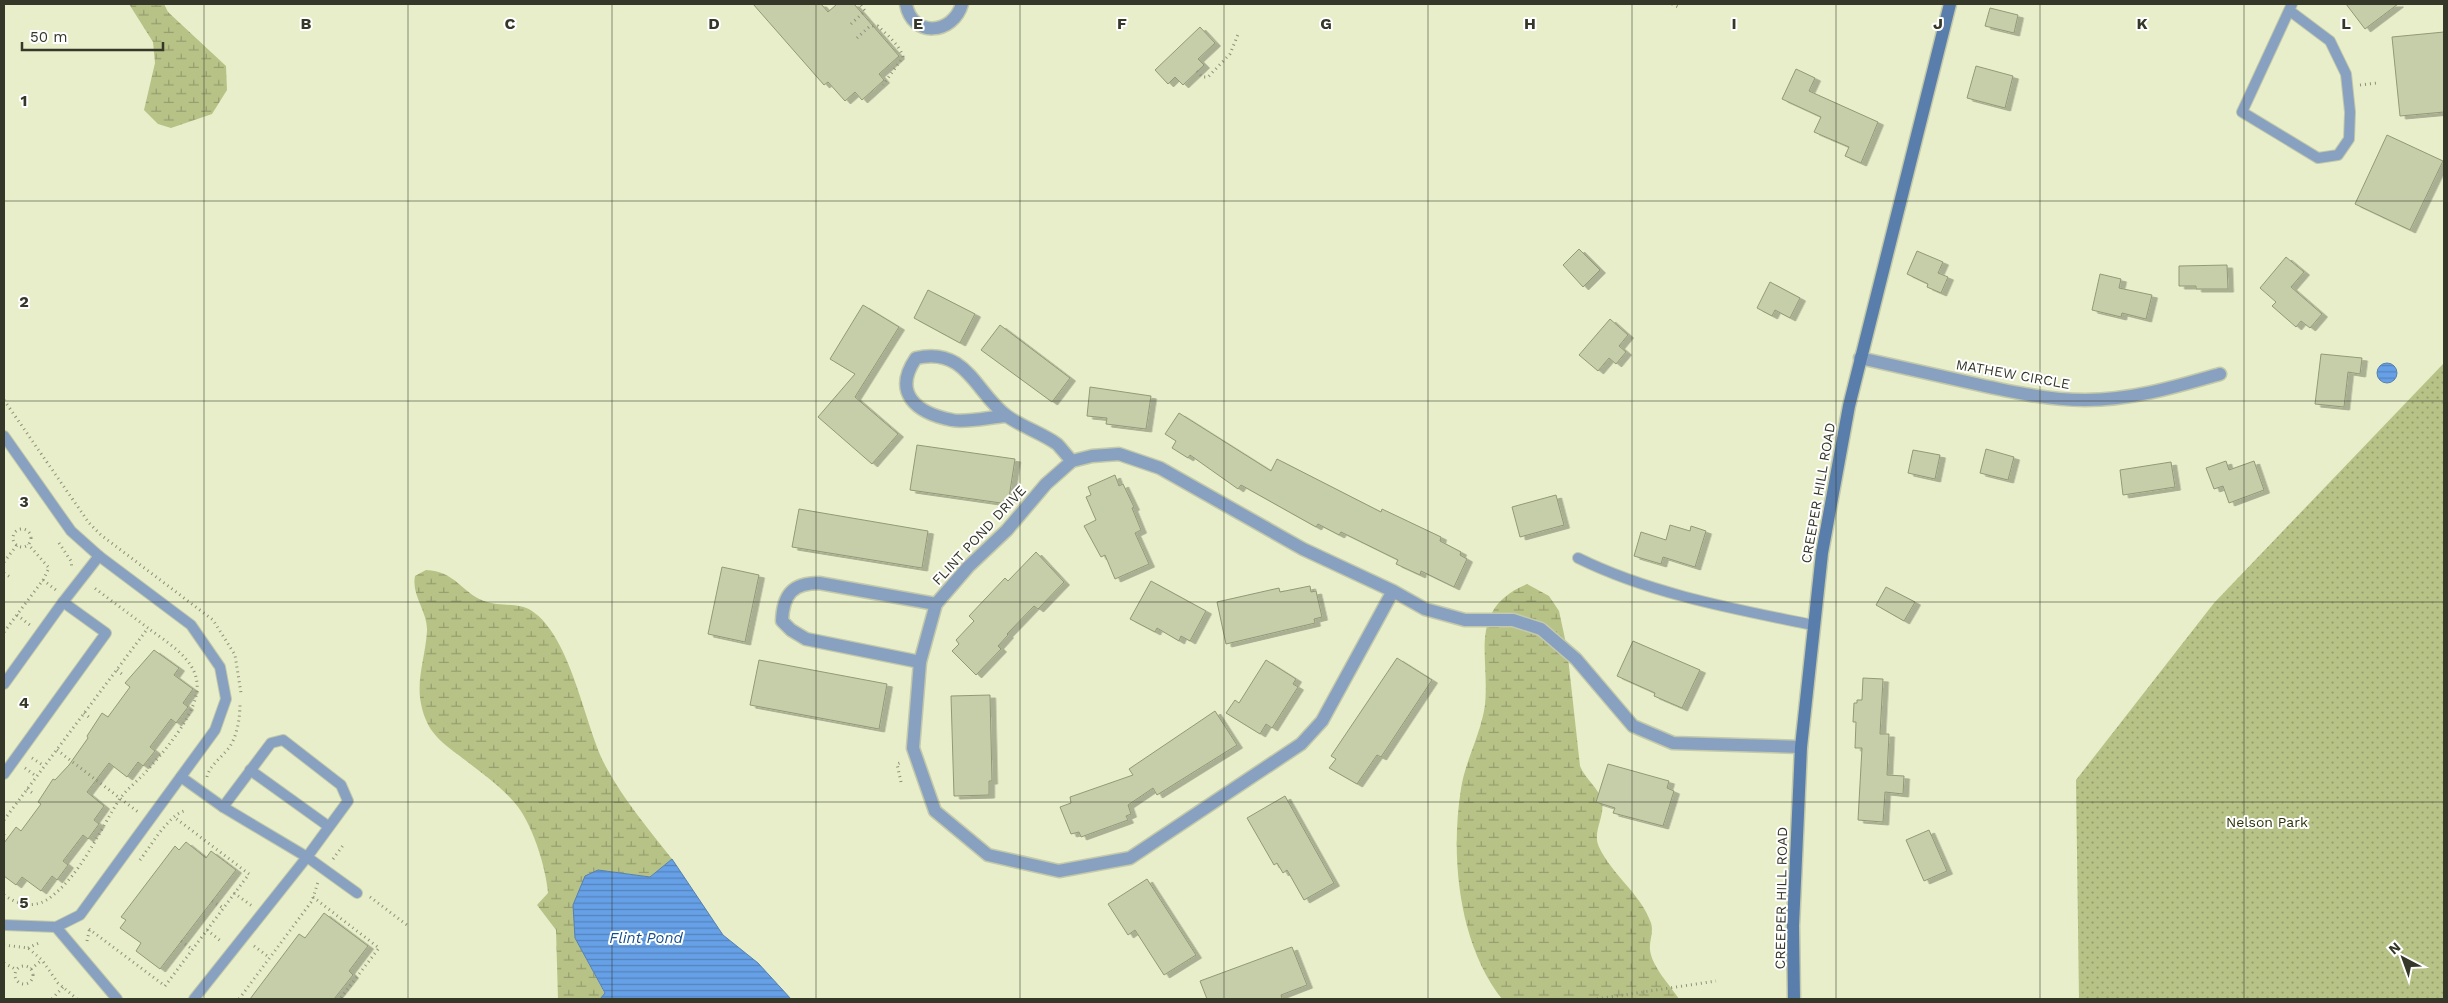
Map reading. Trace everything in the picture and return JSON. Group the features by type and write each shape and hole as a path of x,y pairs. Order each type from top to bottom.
{"street":[{"path":"906,4 911,17 918,24 936,28 946,26 954,20 962,4"},
{"name":"CREEPER HILL ROAD","path":"1794,999 1793,926 1800,747 1813,625 1830,503 1860,358 1950,4"},
{"path":"1006,416 953,420 923,410 909,398 904,384 908,370 916,358 932,355 946,358 971,374 1006,416 1057,444 1072,461 1119,454 1157,466 1303,549 1393,591 1425,610 1465,620 1513,620 1541,629 1576,659 1633,726 1673,743 1800,747"},
{"name":"MATHEW CIRCLE","path":"1860,358 2046,398 2086,400 2126,398 2158,392 2220,374"},
{"name":"FLINT POND DRIVE","path":"1072,461 1046,484 1006,530 968,567 936,604 920,662 913,748 935,811 988,855 1059,871 1130,858 1301,744 1322,721 1393,591"},
{"path":"920,662 806,639 790,630 782,621 782,611 786,597 794,588 806,583 819,583 936,604"}],"lane":[{"path":"2291,7 2330,41 2346,74 2350,112 2349,139 2338,154 2318,158 2242,112 2291,7"},
{"path":"4,436 71,531 99,556 191,625 220,667 226,699 216,730 80,915 56,927 4,925"},
{"path":"4,684 99,556"},
{"path":"1578,558 1605,572 1669,592 1813,625"},
{"path":"4,774 106,633 63,602"},
{"path":"194,999 307,857 348,801 341,785 283,740 271,743 223,807"},
{"path":"250,770 328,826"},
{"path":"182,777 223,807 307,857 357,893"},
{"path":"56,927 117,999"}],"path":[{"path":"851,24 865,12 860,4"},
{"path":"1672,4 1678,7"},
{"path":"857,38 870,26 878,26 892,39 902,54 903,57 883,85"},
{"path":"1197,71 1202,77 1208,77 1230,54 1238,32"},
{"path":"4,400 89,523"},
{"path":"22,529 30,534 28,544 23,547 17,545 14,536 17,531 22,529"},
{"path":"4,631 43,580 49,568 28,544"},
{"path":"59,544 71,561 72,571"},
{"path":"4,562 17,545"},
{"path":"4,573 10,578"},
{"path":"43,580 56,590 61,584"},
{"path":"4,895 27,906 52,897 95,844 120,798 169,743 194,706 198,692 197,680 190,664 148,628 90,585"},
{"path":"4,820 148,628"},
{"path":"116,670 124,676"},
{"path":"84,713 91,718"},
{"path":"57,750 138,813"},
{"path":"28,789 34,794"},
{"path":"138,863 174,817 184,811"},
{"path":"89,929 164,986 192,950 249,874 174,817"},
{"path":"332,860 344,844"},
{"path":"239,999 313,897 318,879"},
{"path":"234,893 261,913"},
{"path":"357,893 374,898 407,925"},
{"path":"313,897 379,948 340,999"},
{"path":"212,901 223,908"},
{"path":"87,941 89,929 93,923"},
{"path":"207,930 232,950"},
{"path":"181,941 192,950"},
{"path":"4,945 28,948 45,942"},
{"path":"28,948 42,960 63,987 77,999"},
{"path":"31,970 42,960"},
{"path":"4,963 17,970"},
{"path":"22,966 31,970 33,978 29,983 24,984 16,980 17,970 22,966"},
{"path":"1597,999 1716,981"},
{"path":"52,999 63,987"}],"green space":[{"path":"129,4 164,4 168,12 226,66 227,90 212,114 171,128 158,124 144,110 155,63 153,42"},
{"name":"Nelson Park","path":"2444,363 2444,999 2079,999 2076,780 2214,603"},
{"path":"426,570 444,574 484,601 527,608 546,624 567,661 606,767 629,803 672,859 650,877 598,870 575,938 605,994 600,999 558,999 556,930 537,905 548,893 547,882 537,845 527,821 509,796 443,743 433,732 426,720 420,697 420,686 427,624 414,583 415,576"},
{"path":"1527,584 1549,596 1559,611 1567,648 1580,766 1601,797 1602,802 1602,813 1597,836 1599,847 1611,867 1634,894 1646,913 1652,926 1651,956 1679,999 1502,999 1487,977 1476,953 1467,927 1458,871 1458,815 1461,789 1485,705 1485,635 1489,620 1496,607 1508,594"}],"water":[{"path":"2387,363 2394,366 2397,373 2394,380 2387,383 2380,380 2377,373 2380,366"},
{"name":"Flint Pond","path":"672,859 723,935 758,963 791,999 600,999 605,993 575,938 573,905 585,876 598,870 650,877"}],"building":[{"path":"753,4 821,4 828,12 837,4 854,4 899,56 879,74 884,80 862,100 855,92 845,101 828,82 824,85"},
{"path":"2346,4 2398,4 2365,29"},
{"path":"1990,8 2018,15 2014,33 1985,26"},
{"path":"1200,27 1215,43 1198,59 1204,65 1183,85 1175,77 1168,84 1155,70"},
{"path":"2444,32 2444,112 2400,116 2392,37"},
{"path":"1976,66 2013,76 2005,108 1967,98"},
{"path":"1796,69 1815,78 1809,91 1878,122 1861,163 1845,156 1849,147 1814,132 1821,117 1782,99"},
{"path":"2387,135 2443,161 2410,230 2355,204"},
{"path":"1579,249 1600,270 1583,287 1563,265"},
{"path":"1917,251 1943,262 1938,273 1948,277 1941,293 1927,287 1928,284 1907,274"},
{"path":"2286,257 2304,272 2291,287 2322,314 2310,328 2301,321 2296,327 2272,306 2276,302 2260,288"},
{"path":"2227,265 2228,289 2196,289 2196,286 2179,286 2179,266"},
{"path":"2100,274 2121,279 2119,288 2152,295 2146,319 2122,313 2121,317 2092,310"},
{"path":"1770,282 1800,298 1790,318 1775,310 1772,316 1757,308"},
{"path":"928,290 975,314 960,343 914,318"},
{"path":"863,305 899,327 855,397 898,434 872,464 818,417 855,374 830,359"},
{"path":"1610,319 1628,335 1619,346 1626,352 1616,364 1609,358 1598,371 1579,355"},
{"path":"1000,325 1070,378 1052,402 981,350"},
{"path":"2321,354 2362,358 2360,374 2348,372 2344,407 2315,404"},
{"path":"1090,387 1151,396 1146,429 1106,424 1107,418 1087,416"},
{"path":"1179,413 1271,471 1277,459 1381,512 1382,509 1441,537 1440,541 1461,552 1460,555 1467,559 1454,587 1421,571 1420,575 1396,564 1398,560 1341,532 1339,535 1318,524 1316,527 1241,485 1238,489 1190,455 1188,458 1172,448 1176,441 1165,434"},
{"path":"917,445 1015,459 1008,504 910,490"},
{"path":"1986,449 2014,457 2008,480 1980,473"},
{"path":"1913,450 1940,455 1935,479 1908,473"},
{"path":"2226,461 2229,470 2254,461 2264,490 2229,503 2223,486 2214,489 2206,468"},
{"path":"2171,462 2175,487 2123,495 2120,470"},
{"path":"1115,475 1119,486 1123,484 1134,507 1132,508 1141,530 1135,533 1149,564 1115,579 1105,555 1101,557 1084,526 1096,520 1086,497 1091,495 1088,487"},
{"path":"1556,495 1564,525 1520,537 1512,507"},
{"path":"799,509 928,531 922,568 792,547"},
{"path":"1670,525 1690,531 1691,526 1706,531 1695,567 1663,557 1661,564 1634,556 1641,532 1666,540"},
{"path":"1036,552 1064,582 1038,609 1034,606 1007,634 998,646 1001,649 976,675 952,651 959,644 956,640 974,621 969,616 1005,578 1008,581"},
{"path":"722,567 759,575 745,642 708,634"},
{"path":"1151,581 1206,611 1190,641 1181,636 1179,641 1157,628 1155,632 1130,619"},
{"path":"1310,586 1311,592 1316,591 1322,617 1314,619 1315,623 1226,644 1217,602 1279,588 1280,592"},
{"path":"1886,587 1915,602 1904,621 1876,605"},
{"path":"1633,641 1700,670 1682,708 1654,696 1655,693 1617,676"},
{"path":"154,650 179,668 174,675 193,689 183,703 188,707 176,723 171,719 150,747 155,751 143,766 138,762 127,777 109,763 87,792 104,806 94,820 99,824 88,839 83,835 63,861 68,865 57,880 52,876 41,891 22,877 16,885 4,876 4,843 16,827 21,831 41,804 38,802 53,779 55,780 69,765 88,738 87,736 102,713 108,717 130,687 125,683"},
{"path":"1397,658 1432,680 1381,757 1377,755 1357,784 1329,768 1336,759 1331,756"},
{"path":"759,660 887,684 879,729 750,705"},
{"path":"1266,660 1296,679 1293,684 1298,687 1272,728 1266,724 1260,734 1226,713 1235,700 1239,703"},
{"path":"1863,678 1883,679 1880,734 1889,734 1887,775 1904,776 1903,794 1885,792 1883,822 1858,820 1862,748 1855,748 1856,722 1853,722 1854,703 1857,703 1857,700 1862,700"},
{"path":"990,695 992,781 989,781 989,795 954,796 951,696"},
{"path":"1215,711 1237,745 1157,795 1153,788 1128,805 1131,814 1126,816 1128,820 1081,837 1079,832 1071,834 1060,807 1071,803 1070,797 1133,775 1129,769"},
{"path":"1608,764 1669,781 1667,788 1674,791 1663,826 1613,813 1615,808 1596,802"},
{"path":"1285,796 1334,883 1304,900 1287,870 1283,873 1277,863 1274,865 1247,818"},
{"path":"1929,830 1947,871 1924,881 1906,840"},
{"path":"186,842 206,858 211,851 236,870 160,969 136,951 141,943 120,928 126,920 121,917 175,846 179,850"},
{"path":"1147,879 1196,955 1164,975 1135,930 1128,935 1108,904"},
{"path":"324,913 368,946 349,971 353,975 334,999 250,999 299,934 305,938"},
{"path":"1292,947 1307,985 1281,995 1282,999 1207,999 1200,981"}]}
